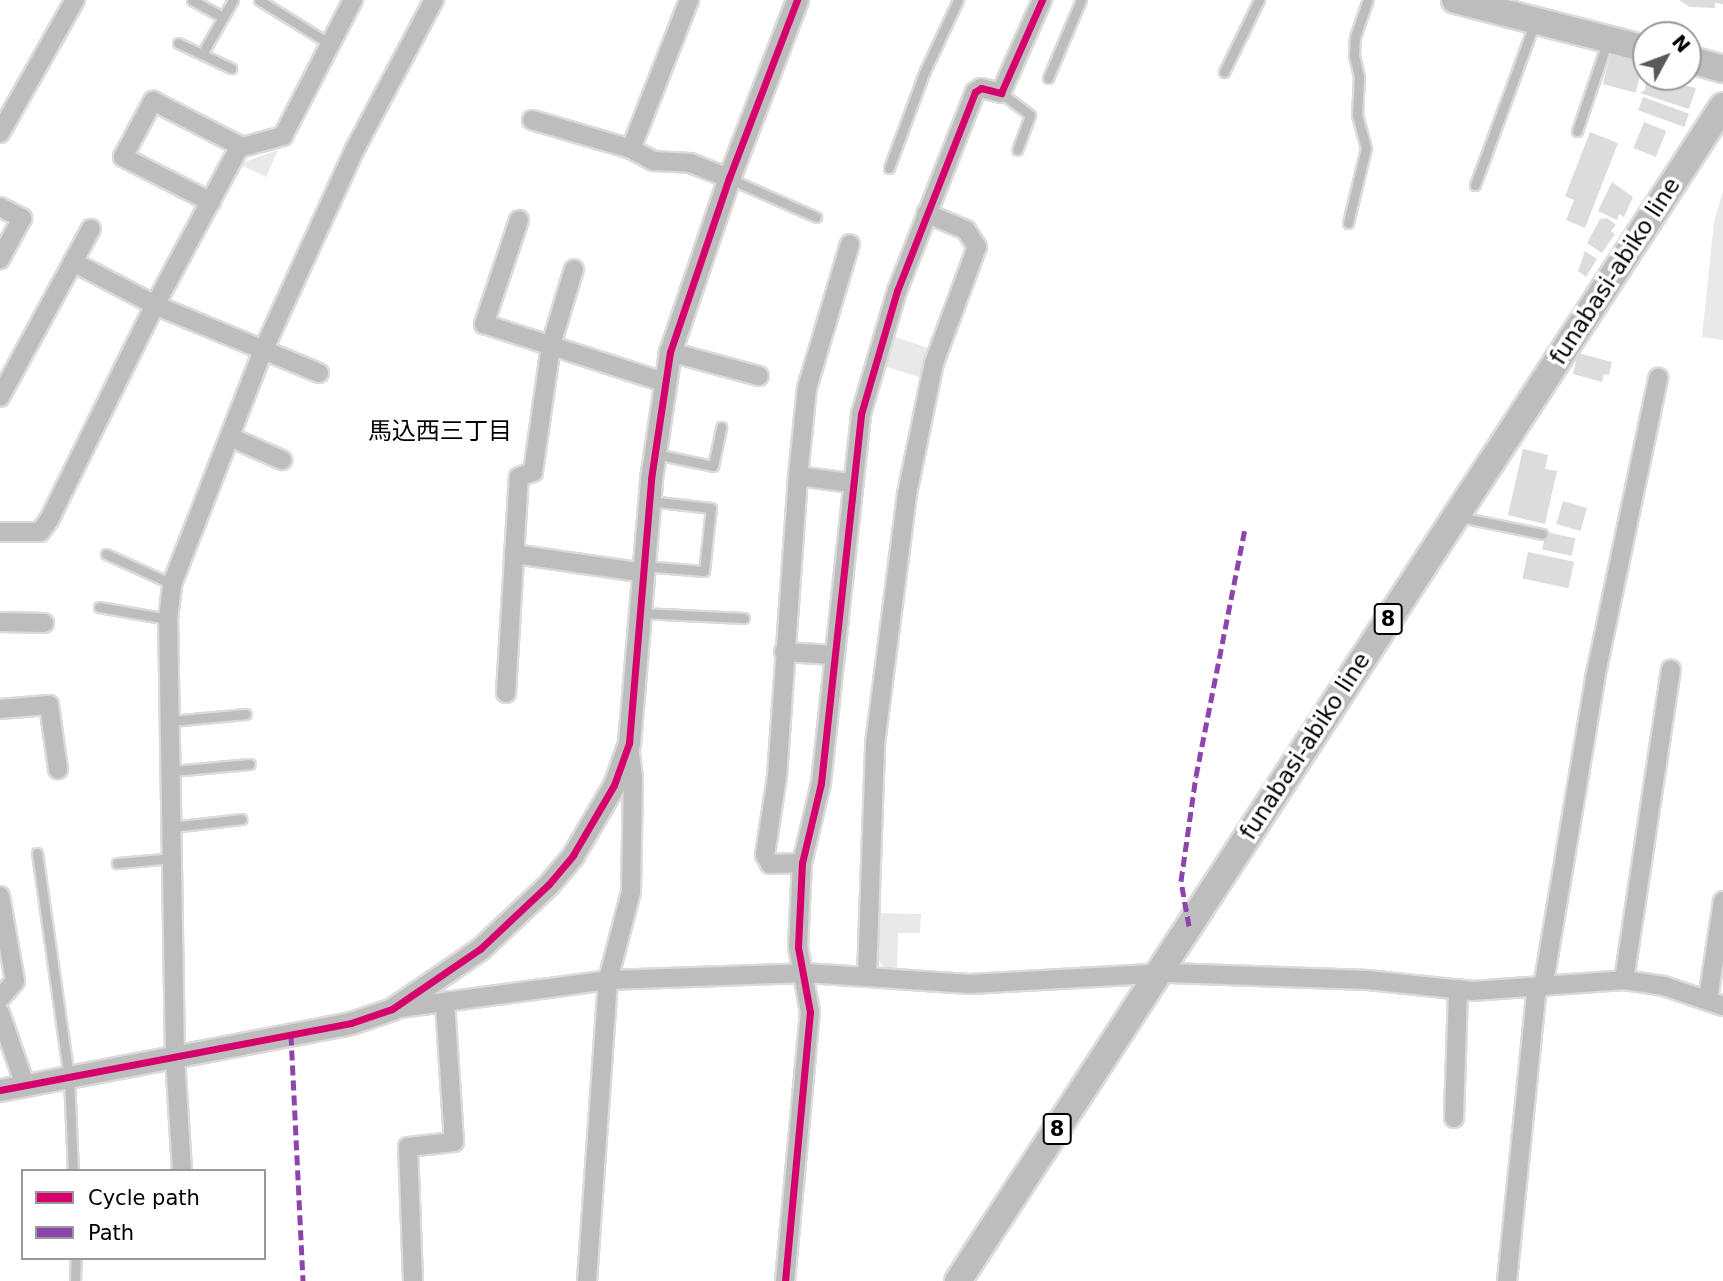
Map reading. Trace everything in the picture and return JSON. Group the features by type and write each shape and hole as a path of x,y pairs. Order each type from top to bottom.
{"main road":[{"path":"1455,0 1632,46"},
{"path":"1702,63 1723,69"},
{"name":"funabasi-abiko line","path":"958,1281 1723,106"}],"street":[{"path":"0,133 75,0"},
{"path":"211,202 123,157 153,102 242,147 283,136 353,0"},
{"path":"183,1169 175,1057 168,619 172,584 262,353 355,149 434,0"},
{"path":"631,149 688,0"},
{"path":"587,1281 608,980 631,892 634,778 629,743 649,501 664,382 670,352 729,178 797,0"},
{"path":"785,1281 810,1012 806,973 798,947 802,863 821,783 851,483 861,414 926,213 975,92 981,88 1000,93 1042,0"},
{"path":"532,120 631,149 654,161 690,163 729,178"},
{"path":"0,532 40,532 49,520 155,305 242,147"},
{"path":"0,207 22,218 0,259"},
{"path":"867,977 875,744 907,494 934,363 976,247 966,230 926,213"},
{"path":"519,220 484,324 664,382"},
{"path":"0,397 90,229"},
{"path":"802,863 770,863 765,855 777,777 798,476 807,388 850,244"},
{"path":"73,262 155,305 262,353 319,373"},
{"path":"506,693 519,477 533,472 551,345 574,269"},
{"path":"670,352 759,376"},
{"path":"1507,1281 1540,987 1595,678 1658,378"},
{"path":"230,437 282,460"},
{"path":"798,476 851,483"},
{"path":"514,554 644,569"},
{"path":"0,622 44,623"},
{"path":"785,652 833,655"},
{"path":"1624,980 1671,670"},
{"path":"0,709 49,705 58,769"},
{"path":"392,1009 480,949 549,884 596,819 629,743"},
{"path":"0,896 15,981 0,998"},
{"path":"0,1090 351,1023 392,1009 608,980 806,973 970,984 1155,976 1368,980 1458,989 1540,987 1624,980 1715,1002 1723,901"},
{"path":"1454,1118 1458,989"},
{"path":"413,1281 408,1147 454,1142 445,1003"},
{"path":"0,1013 25,1085"}],"lane":[{"path":"191,0 223,17"},
{"path":"202,54 233,0"},
{"path":"259,0 330,44"},
{"path":"888,168 924,73 958,0"},
{"path":"1048,78 1081,0"},
{"path":"1224,72 1259,0"},
{"path":"1348,223 1366,148 1357,115 1359,77 1354,55 1355,37 1368,0"},
{"path":"1475,185 1535,21"},
{"path":"1577,131 1608,40"},
{"path":"178,43 231,68"},
{"path":"1000,93 1030,115 1017,150"},
{"path":"729,178 816,217"},
{"path":"654,454 713,466 721,427"},
{"path":"644,569 704,571 711,508 649,501"},
{"path":"1455,516 1542,534"},
{"path":"106,554 172,584"},
{"path":"99,607 168,619"},
{"path":"641,613 744,618"},
{"path":"171,721 246,714"},
{"path":"172,771 250,764"},
{"path":"172,827 242,819"},
{"path":"37,853 69,1077 73,1169"},
{"path":"117,863 173,858"},
{"path":"75,1281 76,1260"}],"shaded area":[{"path":"278,150 266,177 239,164"},
{"path":"1723,191 1723,340 1702,337 1714,222"},
{"path":"889,335 933,349 923,379 879,364"},
{"path":"878,913 921,914 920,933 898,933 897,971 886,970 876,957"}],"building":[{"path":"1679,0 1723,0 1723,4 1715,3 1715,8 1690,7"},
{"path":"1611,53 1632,59 1632,91 1636,93 1603,84"},
{"path":"1643,91 1695,91 1689,109 1640,93"},
{"path":"1643,97 1689,114 1684,127 1638,110"},
{"path":"1644,122 1666,131 1656,157 1634,148"},
{"path":"1590,132 1618,143 1585,228 1566,220 1574,200 1565,196"},
{"path":"1612,182 1633,197 1624,217 1619,214 1617,220 1598,211"},
{"path":"1607,218 1616,225 1611,231 1615,234 1602,253 1587,243 1600,219"},
{"path":"1585,251 1597,259 1586,277 1578,271"},
{"path":"1578,353 1612,362 1609,375 1604,374 1602,382 1573,374"},
{"path":"1523,449 1548,455 1545,469 1557,471 1545,524 1508,515"},
{"path":"1563,501 1587,508 1580,531 1556,524"},
{"path":"1546,532 1575,538 1572,556 1542,550"},
{"path":"1528,552 1574,562 1568,588 1522,578"}],"marked path":[{"path":"1189,926 1181,881 1196,776 1245,528"},
{"path":"291,1035 303,1281"}],"cycle path":[{"path":"0,1090 351,1023 392,1009 480,949 549,884 573,855 614,785 629,743 651,479 670,352 729,178 797,0"},
{"path":"785,1281 810,1012 798,947 802,863 821,783 861,414 897,291 975,92 981,88 1001,93 1042,0"}],"district":[{"name":"馬込西三丁目","path":"440,432"}]}
